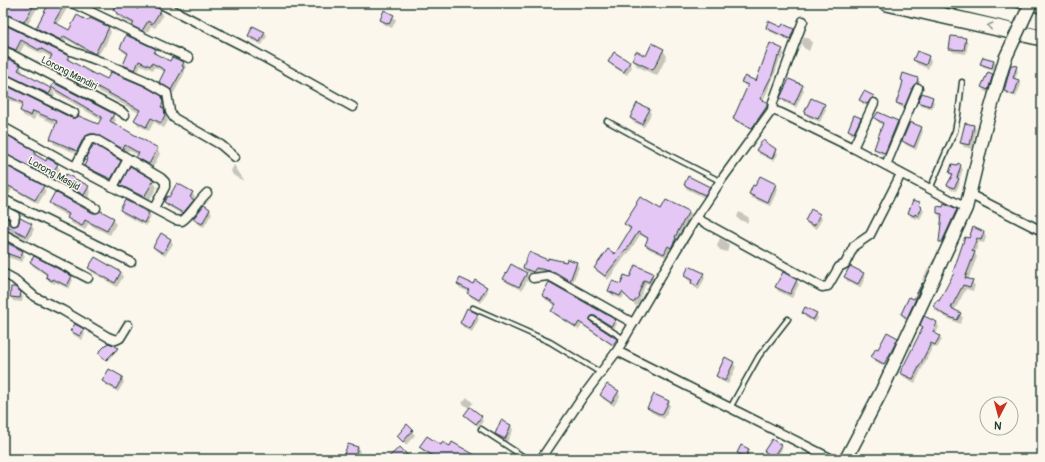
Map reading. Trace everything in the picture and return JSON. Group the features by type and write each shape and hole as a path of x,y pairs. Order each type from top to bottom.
{"highway":[{"path":"887,3 1042,38"},
{"path":"961,3 1042,22"}],"street":[{"path":"72,3 111,20 140,36 189,58"},
{"path":"159,3 251,50 353,107"},
{"path":"846,459 882,390 966,208 986,125 1005,59 1031,3"},
{"path":"3,18 71,51 102,62 146,81 167,93 170,112 174,118 221,145 235,157"},
{"path":"541,459 584,395 617,351 696,218 772,110 773,102 803,21"},
{"name":"Lorong Mandiri","path":"3,50 122,112 125,115"},
{"path":"3,78 74,113"},
{"path":"886,165 918,88"},
{"path":"853,148 874,103"},
{"path":"772,110 853,148 966,208"},
{"path":"3,127 75,168 154,208 174,220 182,221 186,218 207,193"},
{"path":"75,168 89,140 95,139 161,178 165,182 165,187 154,208"},
{"name":"Lorong Masjid","path":"3,158 96,208"},
{"path":"113,187 128,159"},
{"path":"696,218 825,288 828,286 839,267 845,264 854,246 870,235 901,174"},
{"path":"969,194 1042,231"},
{"path":"3,199 131,262"},
{"path":"3,210 13,215 15,217 14,221"},
{"path":"3,234 88,278"},
{"path":"3,272 14,279 35,297 62,310 108,337 116,340 120,338 128,325"},
{"path":"533,278 548,276 553,278 633,323"},
{"path":"617,351 832,459"}],"lane":[{"path":"930,189 955,131 962,82"},
{"path":"607,120 673,157 721,181"},
{"path":"473,308 550,342 601,373"},
{"path":"593,319 624,339"},
{"path":"730,409 759,356 788,319"},
{"path":"480,429 527,459"}],"building":[{"path":"3,3 35,3 24,22 3,13"},
{"path":"49,3 65,3 54,22 69,30 77,15 88,21 90,18 109,27 95,54 64,36 61,40 36,28"},
{"path":"116,3 128,3 138,9 142,3 154,3 155,6 161,10 152,24 148,21 142,31 132,26 134,23 113,10"},
{"path":"384,10 394,15 389,24 380,20"},
{"path":"768,21 781,27 783,24 794,29 790,39 766,28"},
{"path":"3,24 69,56 67,59 96,75 97,74 107,79 111,72 144,86 162,96 163,103 161,107 164,108 165,115 161,123 151,118 146,127 134,120 140,110 70,72 67,77 47,65 52,55 40,48 39,50 21,40 16,50 3,45"},
{"path":"253,26 265,32 260,42 248,36"},
{"path":"126,35 156,49 154,53 170,61 172,57 184,62 182,66 184,67 171,90 159,82 165,70 152,63 150,66 139,61 135,70 123,65 128,53 120,48"},
{"path":"951,36 966,38 964,50 949,49"},
{"path":"652,43 664,49 653,70 632,60 636,51 646,56"},
{"path":"770,43 783,49 779,57 778,56 772,75 760,99 767,102 767,106 752,128 733,119 748,85 741,82 745,76 756,81"},
{"path":"917,51 929,56 926,65 913,60"},
{"path":"614,52 630,62 624,72 608,62"},
{"path":"3,56 21,65 18,70 52,89 49,94 3,73"},
{"path":"983,57 994,60 992,68 980,64"},
{"path":"1011,65 1017,66 1013,78 1019,80 1014,95 1004,91"},
{"path":"988,72 993,74 988,90 981,87"},
{"path":"903,73 918,78 905,106 896,103 903,81 901,80"},
{"path":"789,79 803,85 794,105 780,98"},
{"path":"54,83 114,114 110,121 158,148 149,164 136,157 139,153 125,145 123,149 95,134 90,134 84,137 77,151 50,139 57,121 33,111 31,116 20,111 23,103 3,94 3,84 72,118 79,116 98,124 102,117 51,87"},
{"path":"864,91 874,96 867,104 859,100"},
{"path":"922,93 933,97 930,106 918,102"},
{"path":"811,98 825,104 818,119 804,113"},
{"path":"637,103 650,109 642,124 630,118"},
{"path":"878,112 898,121 885,153 874,149 883,123 874,118"},
{"path":"854,115 861,118 854,133 848,130"},
{"path":"910,122 922,127 914,147 902,141"},
{"path":"965,123 974,125 970,145 960,143"},
{"path":"3,133 36,151 34,154 46,161 47,158 58,164 50,177 3,153"},
{"path":"763,140 776,149 772,159 756,150"},
{"path":"94,144 121,161 111,179 84,166 88,158 86,157"},
{"path":"958,163 961,165 957,178 959,179 954,188 947,185 953,174 949,173 952,164 957,165"},
{"path":"3,164 44,186 35,200 9,186 5,194 3,194"},
{"path":"130,166 154,180 144,197 120,185"},
{"path":"66,174 89,186 84,195 60,183"},
{"path":"688,176 710,187 705,195 684,185"},
{"path":"760,176 776,184 768,203 749,194 753,185 755,186"},
{"path":"177,183 193,192 190,197 194,200 183,213 164,202 167,196 169,197"},
{"path":"55,192 93,213 101,211 114,218 107,231 85,220 82,226 67,218 69,214 49,203"},
{"path":"640,197 661,209 666,200 689,211 675,237 676,238 671,248 668,246 664,254 645,245 648,238 638,232 626,251 625,250 605,276 594,268 608,249 615,254 631,228 624,224"},
{"path":"125,200 149,213 144,223 120,210"},
{"path":"913,200 920,202 919,205 922,207 918,216 908,213"},
{"path":"944,203 957,209 942,242 939,242 942,214 937,213 937,206 943,207"},
{"path":"204,205 210,209 202,224 193,219"},
{"path":"811,209 820,214 814,226 805,221"},
{"path":"3,216 9,219 9,223 13,226 18,225 20,218 32,224 26,236 3,224"},
{"path":"973,227 984,232 981,240 977,238 972,251 975,252 965,278 973,280 970,287 963,285 951,308 961,313 957,320 943,314 933,306 937,300 939,301 954,273 953,272 965,237 969,238"},
{"path":"161,233 171,239 163,253 153,247"},
{"path":"3,241 23,251 20,258 3,252"},
{"path":"529,252 548,260 548,258 566,262 567,259 577,262 570,281 555,272 536,268 533,272 523,268"},
{"path":"34,256 72,276 67,286 53,279 52,281 46,277 47,274 30,262"},
{"path":"95,257 121,272 115,283 88,268"},
{"path":"511,264 527,273 519,287 503,279"},
{"path":"635,265 653,273 649,282 644,280 638,295 639,296 633,303 622,292 620,296 608,291 612,281 621,284 624,275 630,277"},
{"path":"689,266 704,273 697,286 691,283 692,280 684,276"},
{"path":"850,266 864,273 858,284 844,277"},
{"path":"783,272 797,280 790,294 775,287"},
{"path":"460,278 473,284 475,280 487,287 479,300 467,293 469,290 457,284"},
{"path":"549,282 616,320 611,326 595,316 590,318 591,322 617,339 613,345 579,322 576,327 551,311 556,304 542,295"},
{"path":"922,283 907,318 901,314 909,297 914,299"},
{"path":"11,287 15,287 21,292 20,298 10,297"},
{"path":"805,307 817,313 813,320 802,313"},
{"path":"467,308 478,314 470,329 460,323"},
{"path":"924,316 937,322 933,332 940,336 935,345 931,343 913,379 900,373 923,327 920,325"},
{"path":"75,324 84,329 80,336 70,331"},
{"path":"887,332 898,338 884,364 871,357 876,348 878,349"},
{"path":"108,343 118,348 106,360 98,353"},
{"path":"725,357 734,362 725,381 716,376"},
{"path":"109,369 123,377 116,389 102,381"},
{"path":"607,384 619,391 611,403 600,395"},
{"path":"654,394 669,401 662,415 647,408"},
{"path":"470,407 482,416 476,424 464,415"},
{"path":"501,420 511,425 505,439 495,434"},
{"path":"407,424 413,430 403,442 397,436"},
{"path":"427,436 441,445 442,442 450,446 452,442 482,459 438,459 419,447"},
{"path":"772,439 781,445 773,457 764,451"},
{"path":"348,444 358,447 354,459 342,459"},
{"path":"741,445 749,449 746,457 737,453"},
{"path":"400,447 411,459 386,459"}]}
